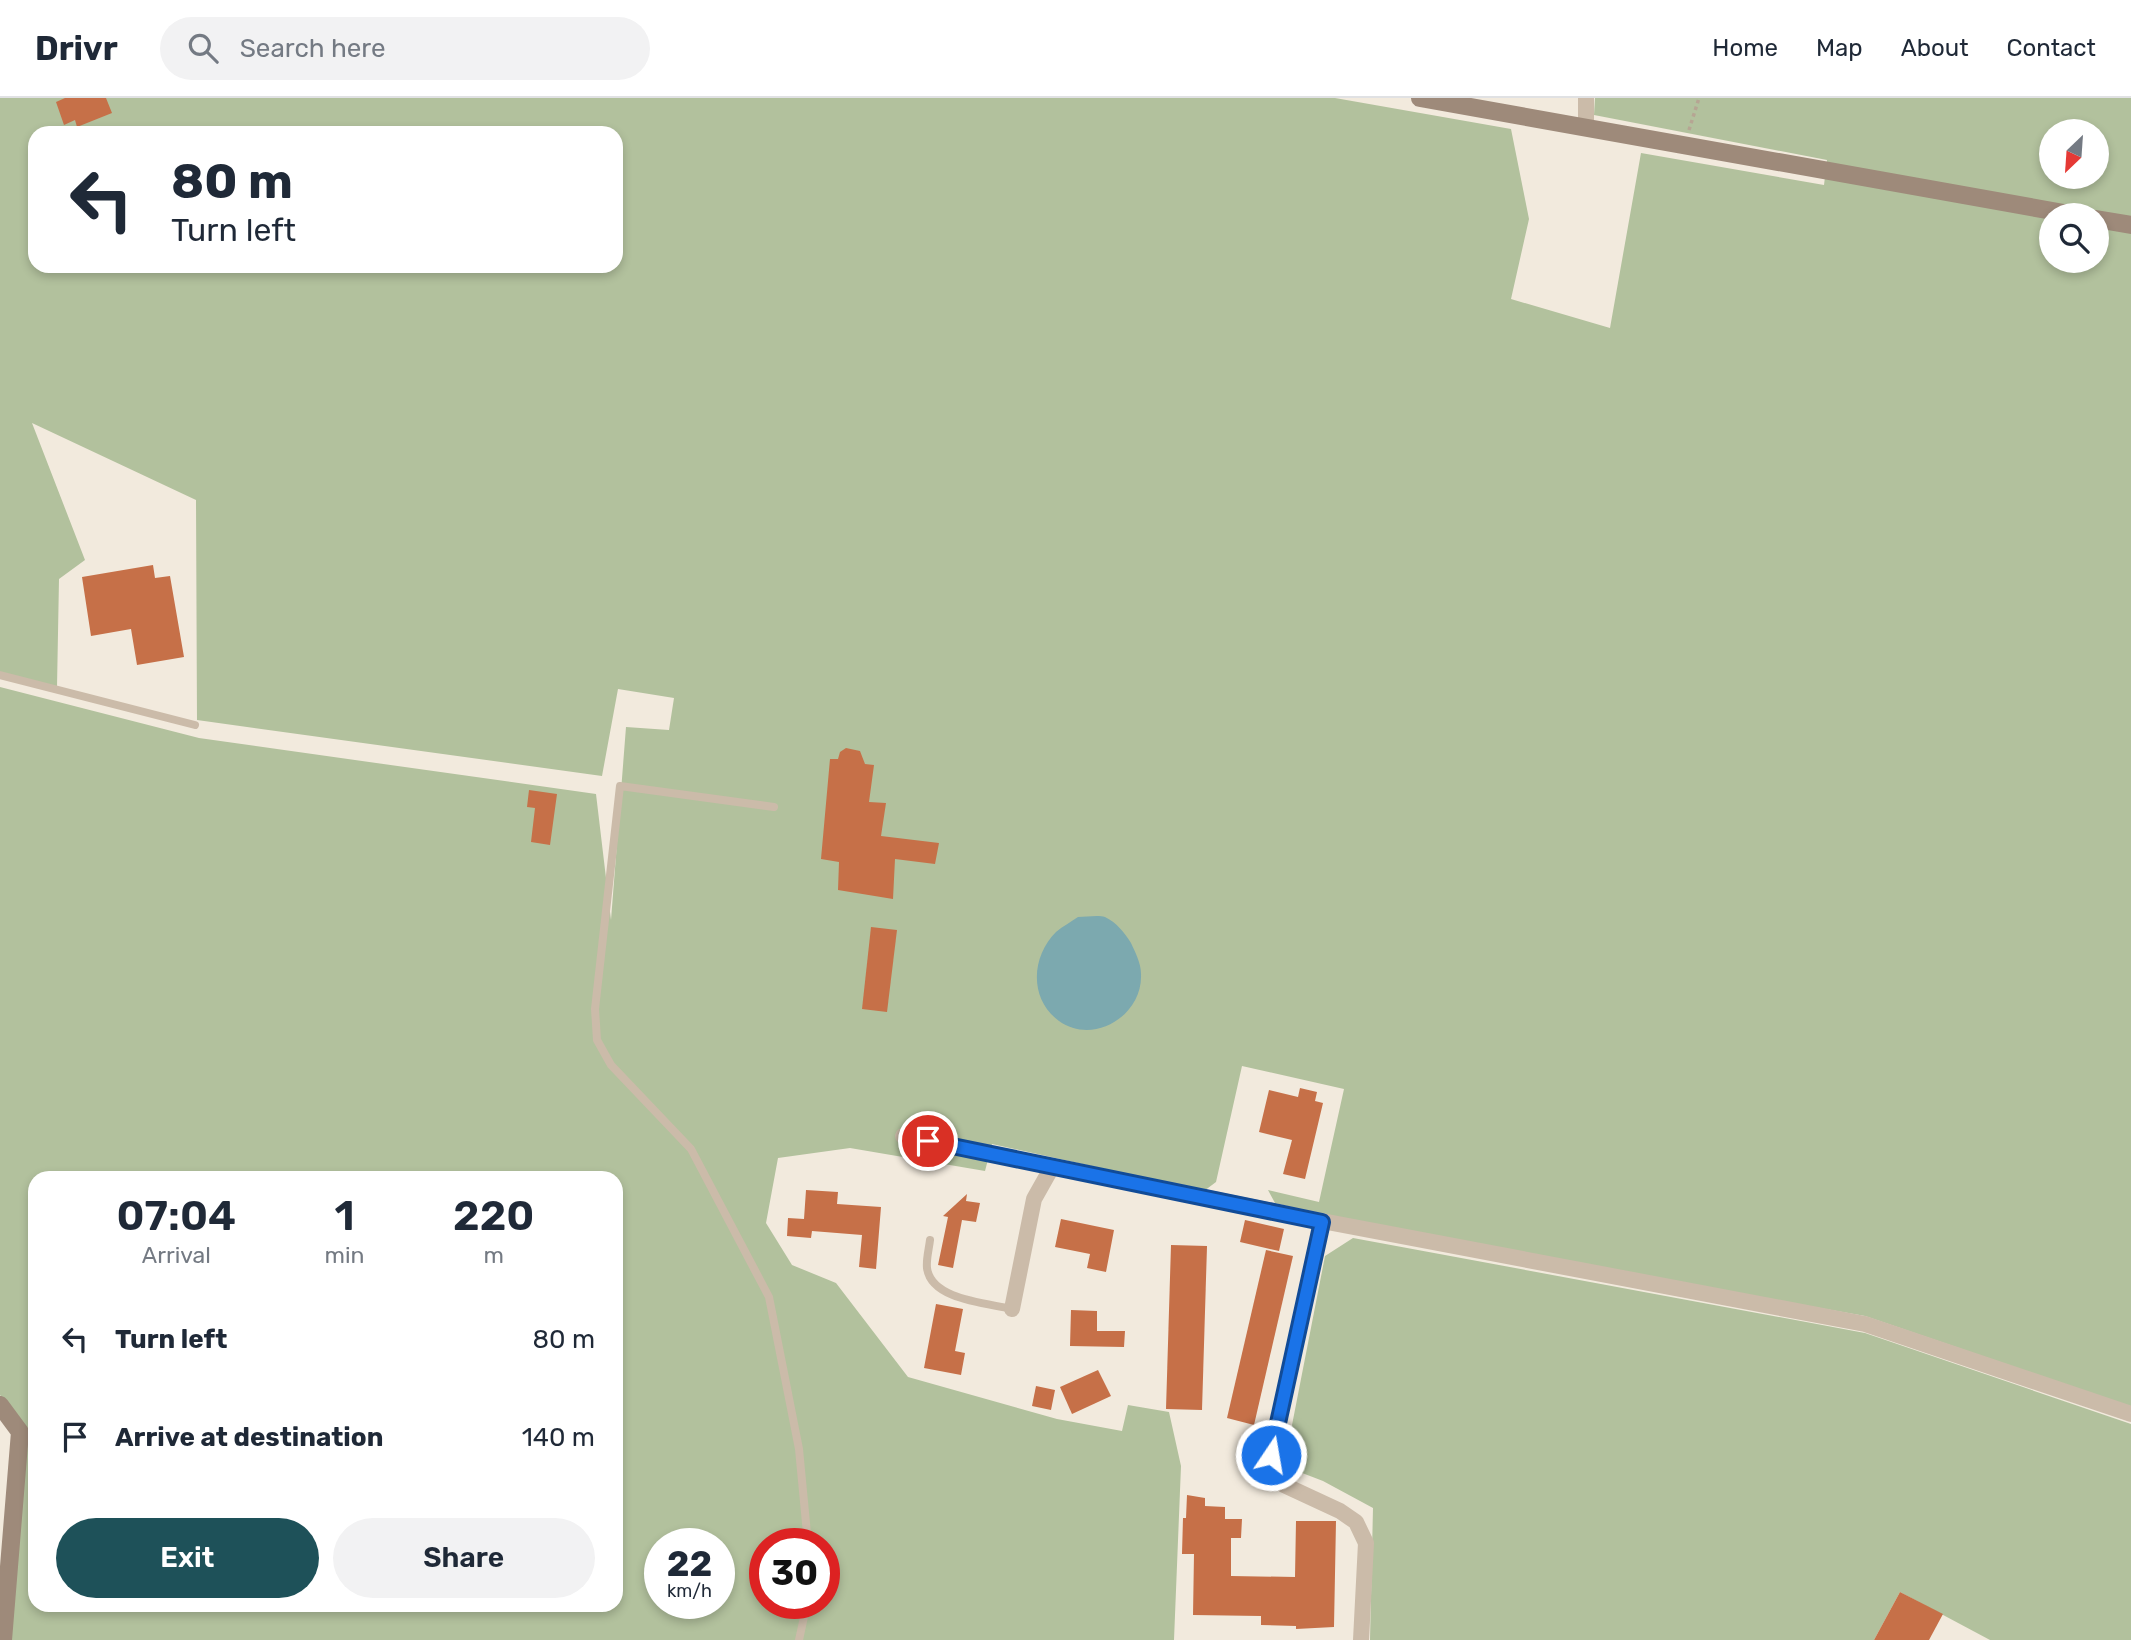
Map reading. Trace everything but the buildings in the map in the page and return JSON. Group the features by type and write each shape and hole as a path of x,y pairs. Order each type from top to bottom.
{"main road":[{"path":"1420,98 2039,209"},
{"path":"2109,221 2131,225"},
{"path":"0,1405 20,1432 3,1640"}],"street":[{"path":"1586,98 1586,128"},
{"path":"903,1136 1322,1222 1865,1324 2131,1414"},
{"path":"1012,1309 1034,1199 1052,1167"},
{"path":"1322,1222 1271,1455 1273,1471 1284,1485 1340,1511 1356,1522 1366,1543 1361,1640"}],"lane":[{"path":"0,675 195,725"},
{"path":"774,807 620,786 595,1009 597,1040 611,1065 691,1149 769,1297 799,1448 806,1528"},
{"path":"930,1240 927,1266 931,1280 939,1287 957,1297 1012,1309"},
{"path":"799,1640 804,1619"}],"path":[{"path":"1684,145 1699,98"}],"green space":[{"path":"0,98 1335,98 1511,129 1529,219 1511,299 1610,328 1641,153 1824,185 1827,160 1594,115 1595,98 2131,98 2131,1407 1865,1316 1375,1228 1275,1203 1268,1190 1319,1202 1344,1089 1242,1066 1216,1182 1204,1191 992,1144 985,1171 850,1148 778,1158 766,1223 792,1265 836,1283 908,1377 1057,1419 1122,1431 1128,1405 1169,1412 1181,1466 1174,1640 10,1640 27,1431 0,1395 0,687 199,738 596,794 611,920 626,727 669,730 674,698 618,689 602,776 197,720 196,500 32,423 85,560 59,579 57,687 0,673"},
{"path":"1353,1238 1865,1333 2131,1424 2131,1640 1990,1640 1900,1592 1874,1640 1370,1640 1373,1508 1323,1481 1284,1466 1325,1256"}],"water":[{"path":"1078,917 1105,917 1116,925 1131,943 1141,970 1139,989 1134,1002 1125,1013 1101,1028 1087,1030 1073,1028 1049,1012 1038,990 1037,978 1038,965 1048,942 1056,932"}],"route":[{"path":"928,1141 1322,1222 1271,1455"}]}
